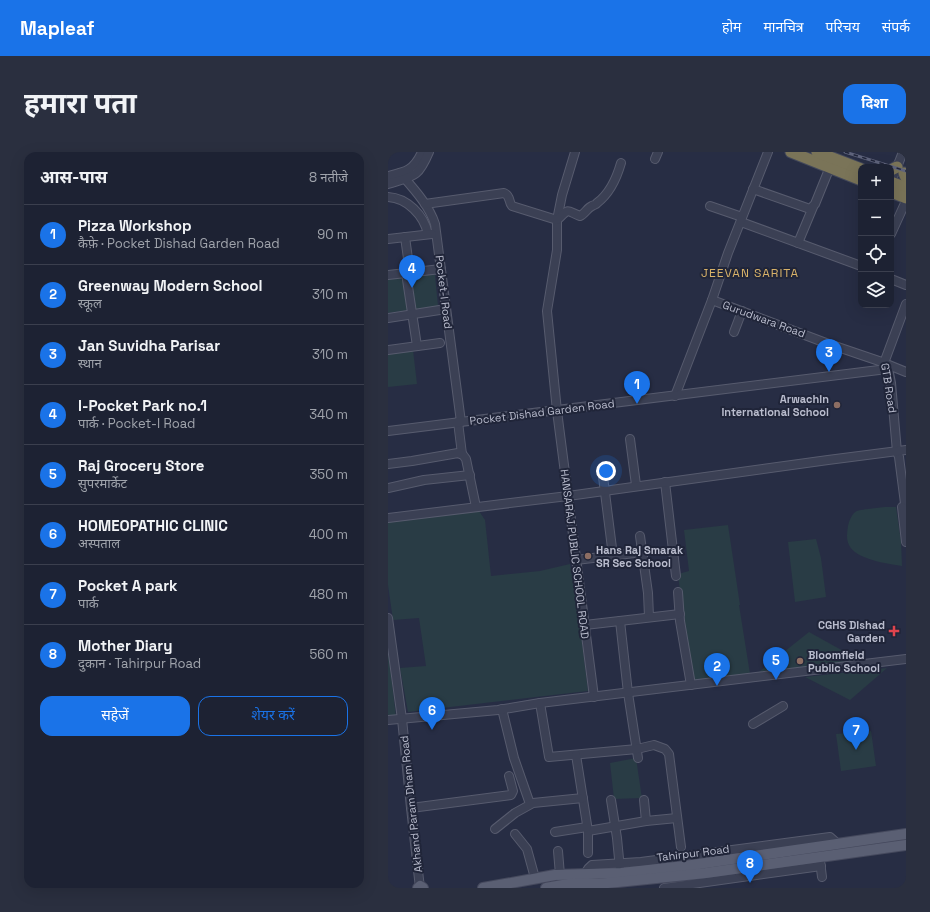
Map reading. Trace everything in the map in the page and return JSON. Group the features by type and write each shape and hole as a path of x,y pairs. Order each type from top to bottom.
{"highway":[{"path":"791,152 858,179"},
{"path":"817,152 858,168"}],"main road":[{"name":"Tahirpur Road","path":"483,888 560,875 586,879 598,884 691,874 799,845 818,846 838,844 906,834"},
{"name":"Tahirpur Road","path":"546,888 575,886 586,879 620,868 820,862 906,845"}],"street":[{"path":"388,184 402,176 417,163 422,152"},
{"path":"388,176 416,174 420,171 429,152"},
{"name":"HANSARAJ PUBLIC SCHOOL ROAD","path":"575,152 556,220 557,250 547,311 557,411 594,697"},
{"path":"676,396 728,253 768,152"},
{"path":"894,215 903,152"},
{"path":"425,204 504,193 508,194 512,206 556,220 567,211 572,211 578,215 583,215 591,206 596,205 606,194 621,163"},
{"path":"798,243 830,168"},
{"name":"Pocket-I Road","path":"402,176 433,216 437,233 462,454 465,456 476,507"},
{"path":"754,189 806,208 810,209 813,207"},
{"path":"388,197 399,198 406,202 419,216 427,228 428,234"},
{"path":"710,206 798,243 858,265"},
{"path":"388,239 437,233"},
{"path":"405,237 412,314 418,346"},
{"path":"388,275 441,269"},
{"path":"894,280 906,285"},
{"name":"Gurudwara Road","path":"712,300 886,366 906,372"},
{"name":"GTB Road","path":"906,304 886,366 891,383 897,452 899,457 906,511"},
{"path":"388,318 446,309"},
{"path":"734,332 742,311"},
{"path":"388,350 440,343"},
{"name":"Pocket Dishad Garden Road","path":"388,431 676,396 886,366"},
{"path":"630,439 636,486"},
{"path":"388,518 568,496 906,450"},
{"name":"GTB Road","path":"897,452 895,457 906,542"},
{"path":"388,464 458,453 462,454"},
{"path":"602,468 613,556"},
{"path":"388,488 424,480 470,475"},
{"path":"665,482 676,576"},
{"path":"640,536 648,593 649,617"},
{"path":"576,560 643,552"},
{"path":"678,592 680,621 690,685"},
{"path":"585,625 680,614"},
{"name":"Akhand Param Dham Road","path":"388,618 402,719 420,887"},
{"path":"620,621 628,693 638,758"},
{"path":"388,720 502,709 540,703 906,659"},
{"path":"540,703 548,757 654,745 665,749 668,754 681,847"},
{"path":"753,724 783,706"},
{"path":"502,709 514,758 530,804"},
{"path":"576,755 588,829 588,853"},
{"path":"411,808 511,795 513,791 509,776"},
{"path":"495,829 515,813 530,804 542,801 583,798"},
{"path":"611,800 620,868 641,862 799,845 830,837 838,844"},
{"path":"644,800 646,821"},
{"path":"555,832 676,818"},
{"path":"515,834 527,849 536,878"},
{"path":"818,846 822,878"},
{"path":"558,851 560,875"},
{"path":"664,888 820,862"}],"shaded area":[{"path":"434,266 438,306 388,313 388,270"},
{"path":"413,350 417,384 388,387 388,353"},
{"path":"896,507 901,541 902,566 872,560 852,550 848,543 848,526 854,513 860,510"},
{"path":"479,511 485,520 491,576 540,571 570,564 588,691 408,712 400,668 426,666 419,618 393,620 388,585 388,522"},
{"path":"728,525 750,674 691,685 678,574 689,571 684,530"},
{"path":"816,539 821,558 826,597 795,602 788,542"},
{"path":"809,632 863,662 759,672"},
{"path":"388,649 396,717 388,718"},
{"path":"887,668 850,700 805,677"},
{"path":"871,731 876,766 841,771 836,734"},
{"path":"636,758 642,798 614,799 610,763"}],"railway":[{"path":"845,152 906,171"}],"place":[{"name":"I-Pocket Park no.1","path":"412,288"},
{"name":"Jan Suvidha Parisar","path":"829,372"},
{"name":"Pizza Workshop","path":"637,404"},
{"name":"Arwachin International School","path":"837,405"},
{"name":"Hans Raj Smarak SR Sec School","path":"588,556"},
{"name":"CGHS Dishad Garden","path":"894,631"},
{"name":"Bloomfield Public School","path":"800,661"},
{"name":"Raj Grocery Store","path":"776,680"},
{"name":"Greenway Modern School","path":"717,686"},
{"name":"HOMEOPATHIC CLINIC","path":"432,730"},
{"name":"Pocket A park","path":"856,750"},
{"name":"Mother Diary","path":"750,883"}],"district":[{"name":"JEEVAN SARITA","path":"750,273"}]}
